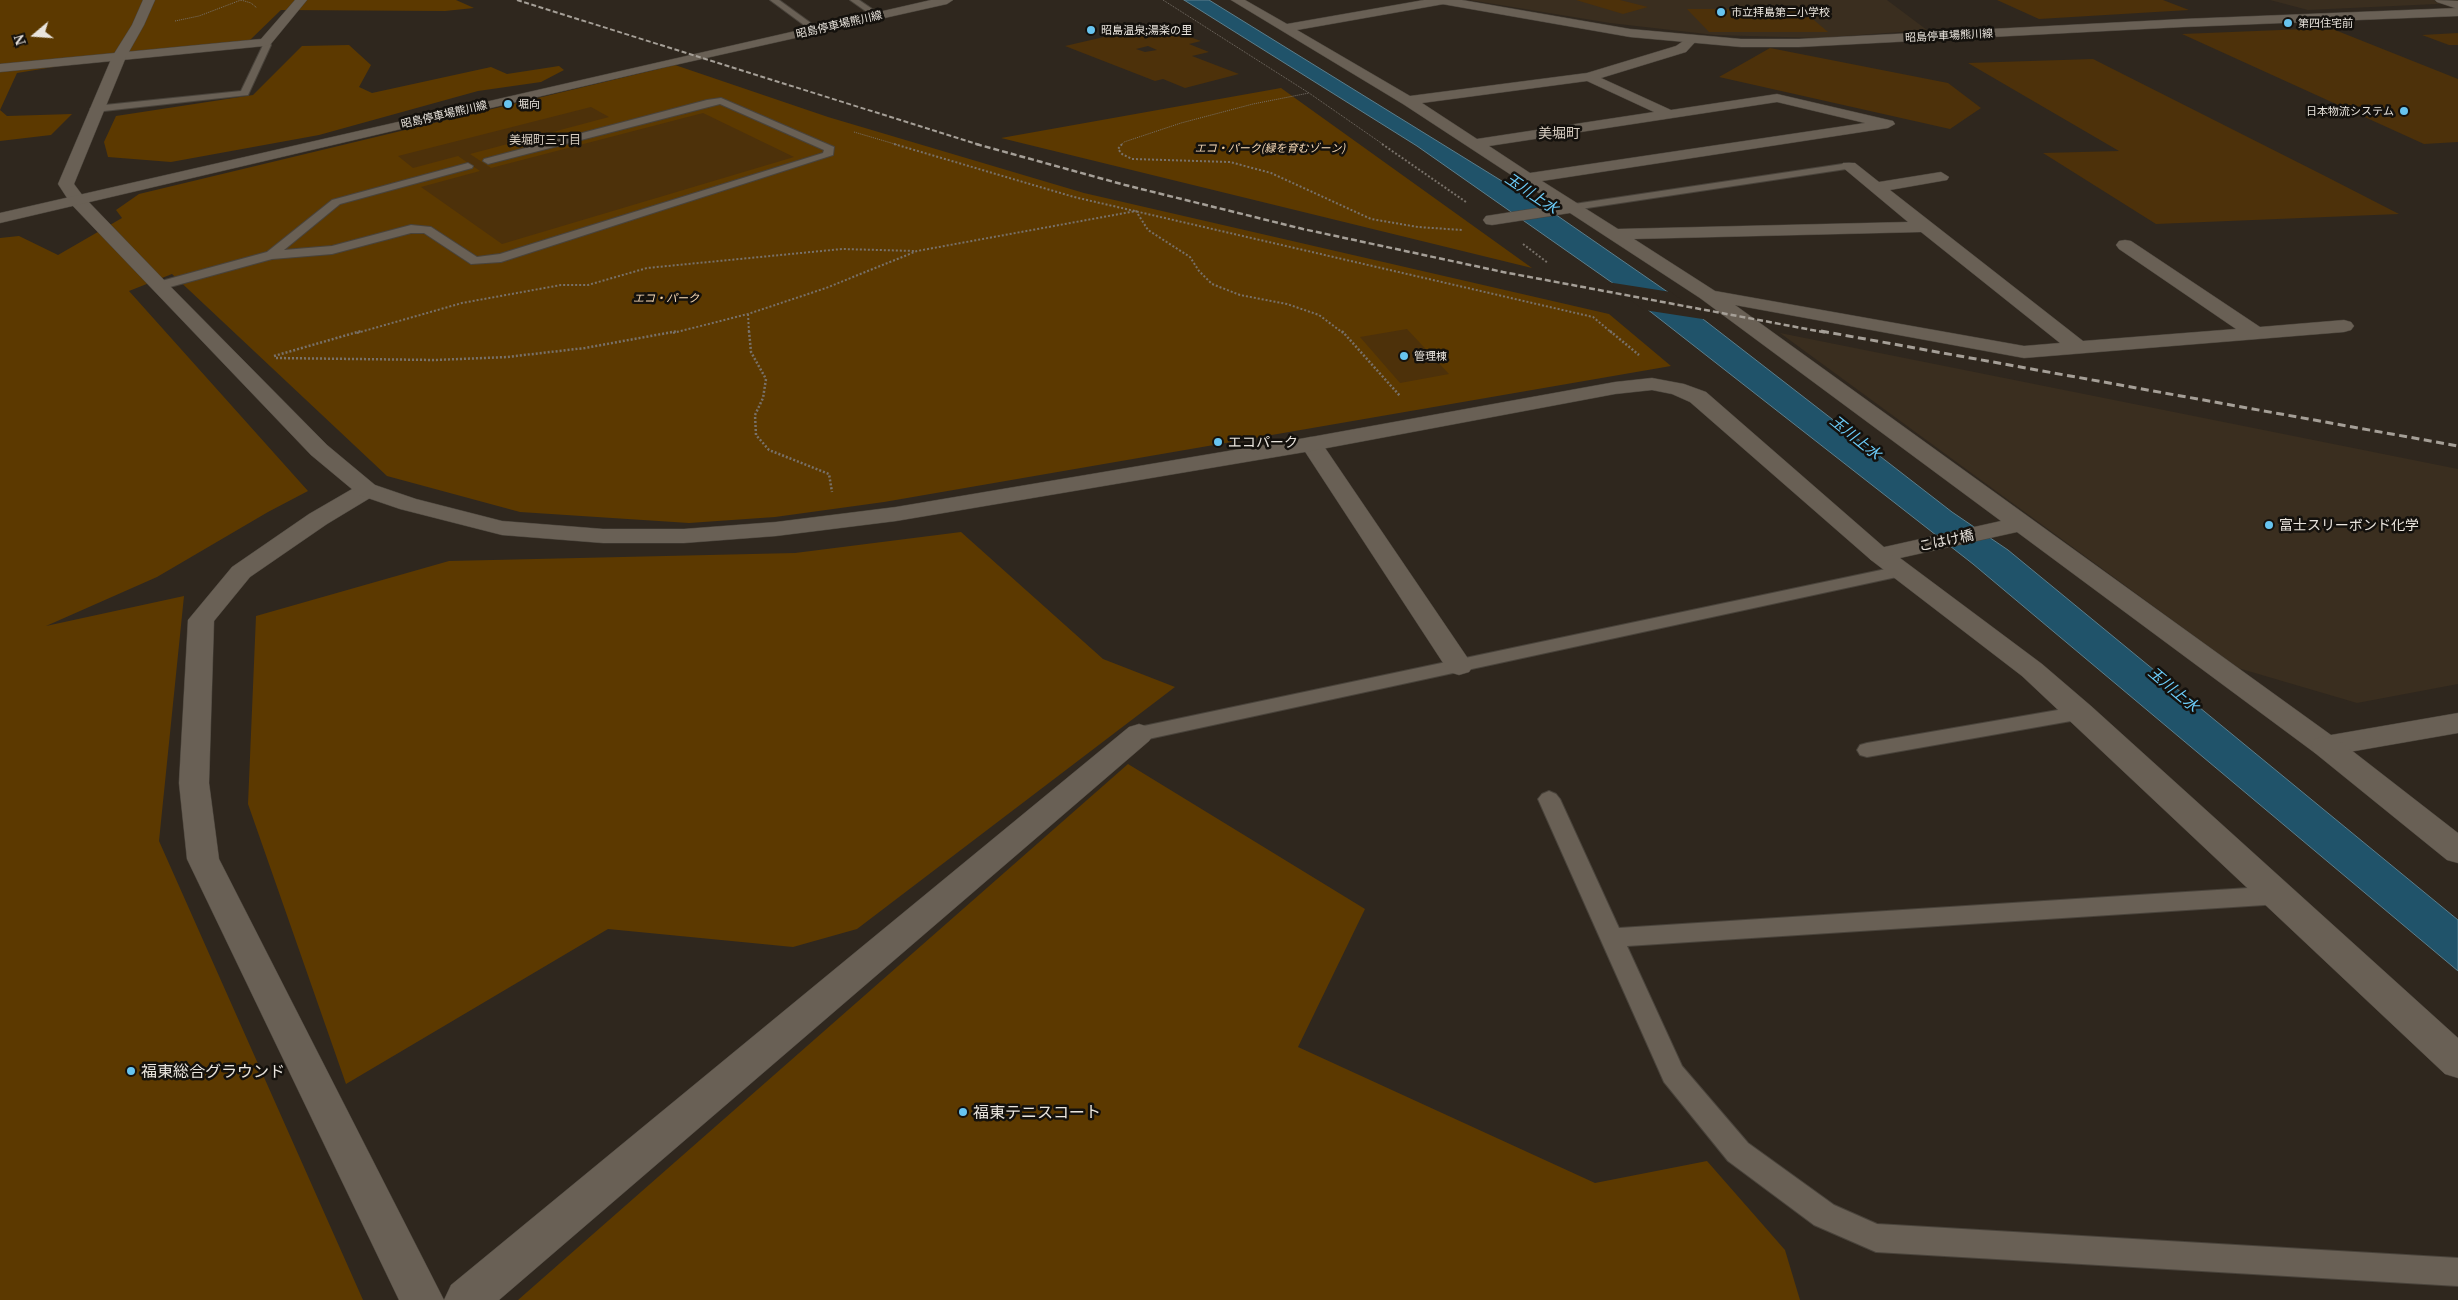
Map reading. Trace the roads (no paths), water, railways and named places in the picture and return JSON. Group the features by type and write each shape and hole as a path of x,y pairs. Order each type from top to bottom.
{"street":[{"path":"149,0 138,25 119,56 95,109 66,184 78,200 159,286 319,450 367,490 408,504 502,528 602,536 684,536 776,529 896,514 1311,444 1615,388 1652,384 1676,388 1698,397 2082,713 2458,1062"},
{"path":"0,68 265,42 301,0"},
{"name":"昭島停車場熊川線","path":"0,218 814,29 947,0"},
{"path":"1237,0 1408,101 1707,294 2326,746 2458,851"},
{"path":"1286,28 1443,0"},
{"name":"昭島停車場熊川線","path":"1443,0 1630,33 1692,39 1798,43 2184,22 2458,12"},
{"path":"2442,0 2458,5"},
{"path":"1408,101 1589,76 1680,49 1692,39"},
{"path":"1589,76 1671,115"},
{"path":"1474,144 1777,98 1888,124 1527,178"},
{"path":"1849,166 2079,348"},
{"path":"1875,188 1941,177"},
{"path":"1492,220 1574,208"},
{"path":"1614,234 1925,227"},
{"path":"2125,245 2257,334"},
{"path":"1707,294 2024,352 2344,326"},
{"path":"1311,444 1460,666"},
{"path":"367,490 318,519 241,572 201,620 194,783 203,859 422,1300"},
{"name":"こはけ橋","path":"1894,559 2021,524"},
{"path":"2326,746 2458,723"},
{"path":"466,1300 1139,734"}],"lane":[{"path":"774,0 814,29"},
{"path":"854,0 877,15"},
{"path":"95,109 245,93 267,45 265,42"},
{"path":"159,286 271,255 332,250 411,229 427,230 475,261 501,258 828,155 830,149 721,101 710,102 488,161"},
{"path":"271,255 336,202 468,166"},
{"path":"1574,208 1849,166"},
{"path":"1139,734 1460,666 1894,559"},
{"path":"1866,750 2082,713"},
{"path":"1549,799 1610,938 1673,1074 1738,1152 1824,1215 1876,1238 2458,1272"},
{"path":"1610,938 2280,895"}],"water":[{"name":"玉川上水","path":"1184,0 1209,0 1552,212 1672,295 1952,512 2008,550 2458,920 2458,971 1973,564 1624,291 1417,146"}],"railway":[{"path":"517,0 980,145"},
{"path":"976,144 1125,185 1303,229 1503,272 1828,333"},
{"path":"1821,331 2458,446"}],"place":[{"name":"市立拝島第二小学校","path":"1721,12"},
{"name":"第四住宅前","path":"2288,23"},
{"name":"昭島温泉;湯楽の里","path":"1091,30"},
{"name":"堀向","path":"508,104"},
{"name":"日本物流システム","path":"2404,111"},
{"name":"管理棟","path":"1404,356"},
{"name":"エコパーク","path":"1218,442"},
{"name":"富士スリーボンド化学","path":"2269,525"},
{"name":"福東総合グラウンド","path":"131,1071"},
{"name":"福東テニスコート","path":"963,1112"}],"district":[{"name":"美堀町","path":"1559,133"},
{"name":"美堀町三丁目","path":"545,139"}],"park label":[{"name":"エコ・パーク(緑を育むゾーン)","path":"1270,148"},
{"name":"エコ・パーク","path":"666,298"}]}
